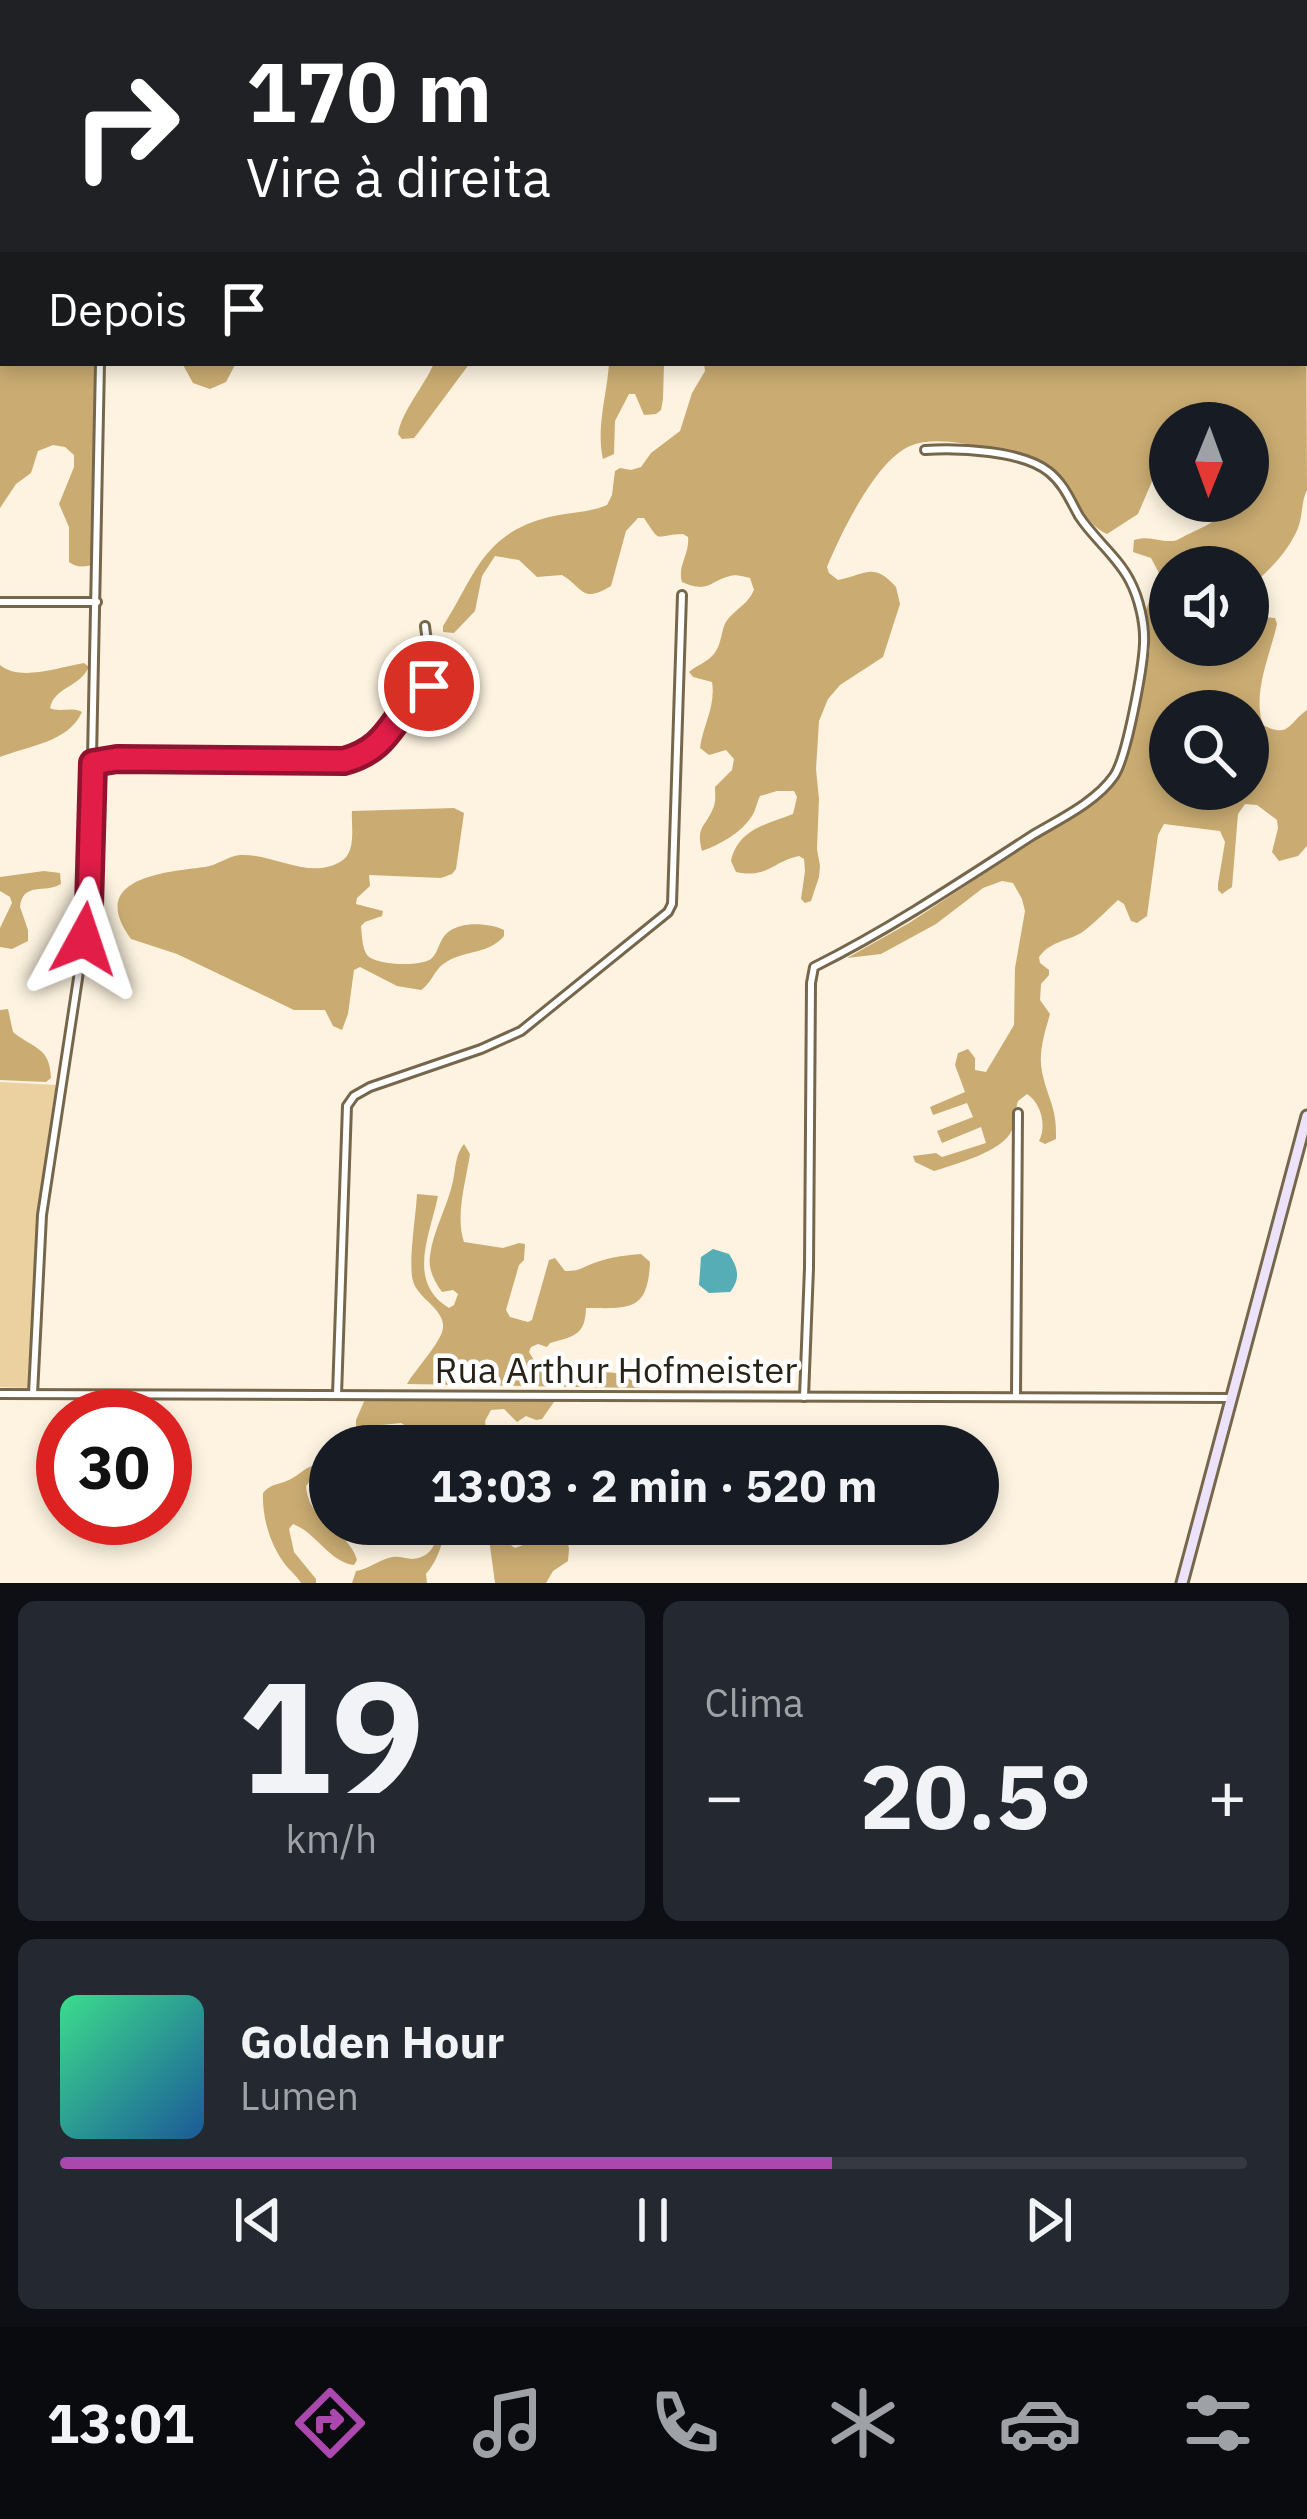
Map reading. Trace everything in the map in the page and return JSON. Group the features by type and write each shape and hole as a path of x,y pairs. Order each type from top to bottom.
{"main road":[{"path":"1182,1583 1307,1116"}],"street":[{"path":"33,1394 43,1215 89,906 100,366"},
{"path":"804,1397 814,967 986,866 1109,783 1124,750 1144,642 1130,580 1046,469 962,448 925,450"},
{"path":"337,1395 347,1106 370,1087 481,1049 521,1030 672,904 682,595"},
{"path":"0,602 97,602"},
{"path":"93,763 117,759 319,762 364,756 380,743 409,701 429,686 425,626"},
{"path":"1016,1397 1018,1113"},
{"name":"Rua Arthur Hofmeister","path":"0,1394 1232,1398"}],"shaded area":[{"path":"0,366 97,366 95,564 69,562 69,527 59,504 74,455 65,447 53,445 38,451 31,473 16,484 0,508"},
{"path":"184,366 234,366 226,382 210,389 193,383"},
{"path":"432,366 468,366 414,438 402,439 398,434"},
{"path":"609,366 664,366 661,410 644,415 635,394 629,394 615,421 614,454 603,459 601,423"},
{"path":"704,366 1306,366 1307,490 1294,537 1269,569 1269,546 1149,546 1149,557 1133,552 1134,540 1175,541 1212,522 1269,522 1269,402 1149,402 1149,488 1138,514 1107,534 1091,522 1054,471 1039,461 947,442 910,446 897,454 861,500 827,567 838,580 868,572 881,574 896,587 900,604 883,657 840,685 819,721 820,866 811,901 805,903 801,899 804,859 799,856 756,873 736,872 731,861 747,835 793,814 794,791 760,796 752,816 736,833 702,851 700,843 715,804 715,787 732,770 734,759 726,750 709,755 700,748 712,682 689,672 716,651 725,623 754,590 750,578 732,575 704,587 682,582 688,537 659,536 644,518 638,518 626,531 611,586 588,594 562,575 537,577 519,560 495,556 482,576 475,611 454,633 443,632 492,548 542,519 607,505 615,471 641,467 680,431"},
{"path":"1269,618 1277,624 1269,656"},
{"path":"1149,654 1149,666 1266,666 1261,690 1149,690 1149,810 1241,810 1232,887 1222,894 1218,890 1225,842 1220,831 1164,824 1158,835 1147,916 1137,923 1131,921 1118,900 1081,933 1039,957 1049,970 1041,984 1040,1000 1050,1014 1041,1065 1054,1111 1056,1139 1045,1144 1039,1141 1039,1109 1027,1094 1018,1101 1013,1127 999,1145 934,1171 915,1162 913,1156 936,1153 942,1157 986,1143 981,1127 942,1143 937,1131 973,1117 967,1103 933,1115 930,1107 965,1092 955,1065 958,1053 968,1049 975,1058 975,1070 986,1072 1014,1025 1015,968 1025,911 1022,899 1013,883 1002,881 983,888 936,924 881,954 847,958 909,923 1088,805 1114,784 1130,746"},
{"path":"84,663 89,667 84,674 57,695 50,708 82,712 76,722 58,737 0,757 0,665 29,673"},
{"path":"1307,710 1307,846 1298,856 1279,861 1272,852 1277,820 1264,810 1269,810 1269,727 1284,730"},
{"path":"454,808 464,813 452,874 441,878 369,875 370,886 356,904 383,911 361,926 365,952 380,961 419,963 432,958 444,936 460,926 491,926 504,930 504,936 492,946 443,964 421,990 397,986 360,967 354,970 342,1030 333,1026 325,1010 294,1010 177,954 131,939 120,919 118,903 124,891 152,876 210,866 240,855 328,867 349,852 352,811"},
{"path":"60,873 61,884 30,891 22,899 28,941 12,949 0,947 0,928 12,903 0,891 0,877"},
{"path":"8,1009 13,1032 47,1060 51,1078 46,1082 0,1080 0,1010"},
{"path":"0,1082 56,1085 30,1388 0,1387"},
{"path":"464,1144 470,1154 461,1210 464,1242 503,1248 525,1244 506,1310 510,1317 532,1320 549,1260 555,1258 565,1271 630,1255 641,1254 650,1262 640,1299 624,1307 586,1308 577,1333 547,1347 538,1344 529,1352 542,1373 612,1372 640,1388 407,1384 443,1328 440,1315 413,1281 417,1194 438,1196 425,1271 428,1285 449,1308 458,1294 442,1292 432,1275 430,1256"},
{"path":"366,1397 556,1399 542,1419 526,1416 517,1422 504,1409 491,1410 485,1425 356,1425"},
{"path":"309,1467 309,1534 293,1524 289,1529 294,1552 316,1583 301,1583 282,1560 266,1523 263,1493"},
{"path":"321,1545 349,1545 357,1560 354,1565 337,1559"},
{"path":"433,1545 441,1545 426,1574 427,1583 352,1583 356,1571 395,1557 412,1559"},
{"path":"490,1545 568,1545 568,1561 546,1583 495,1583"}],"water":[{"path":"713,1249 729,1254 734,1264 737,1278 730,1292 709,1293 699,1285 701,1257"}],"route":[{"path":"84,939 93,763 117,759 344,761 364,756 380,743 409,701 429,686"}]}
